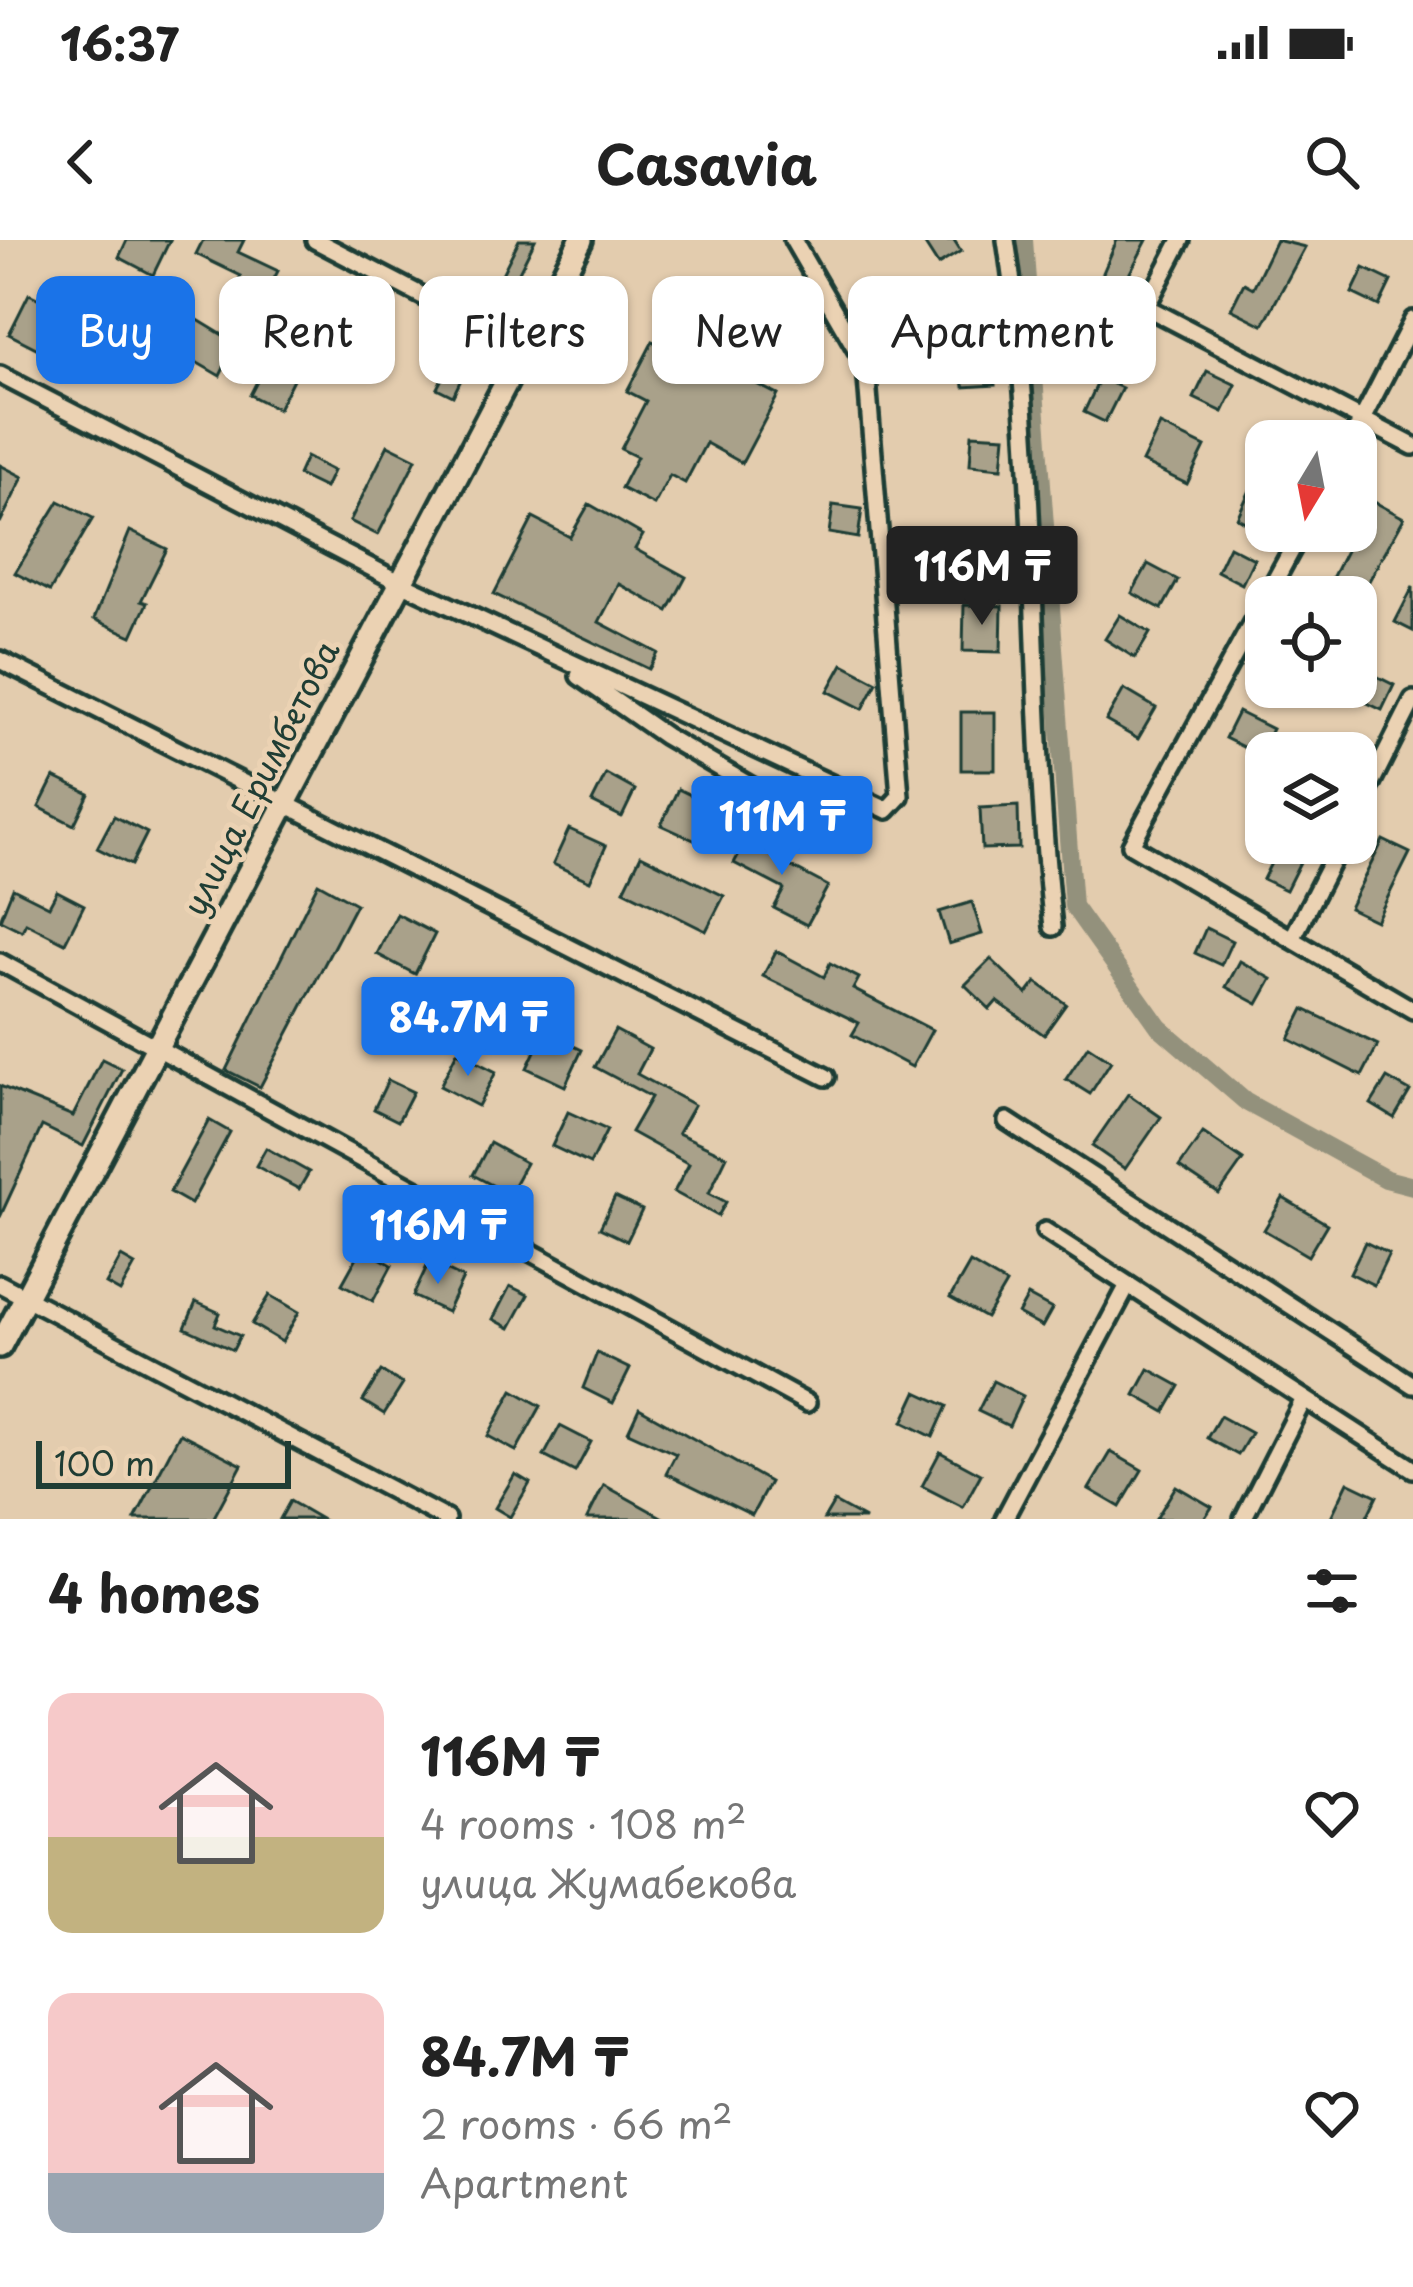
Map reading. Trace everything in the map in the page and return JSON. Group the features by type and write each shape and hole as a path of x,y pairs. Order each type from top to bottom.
{"main road":[{"name":"улица Еримбетова","path":"561,276 581,240"},
{"name":"улица Еримбетова","path":"0,1346 502,384"}],"street":[{"path":"315,240 419,294"},
{"path":"0,375 399,582 878,810 900,796 866,366 793,240"},
{"path":"1006,240 1024,384 1041,820 1053,927"},
{"path":"1181,240 1146,307 1413,446"},
{"path":"1362,419 1413,320"},
{"path":"1291,552 1132,845 1413,1010"},
{"path":"542,650 665,736 845,842"},
{"path":"0,660 826,1077"},
{"path":"1377,771 1413,700"},
{"path":"1292,939 1330,864"},
{"path":"0,962 807,1402"},
{"path":"1007,1120 1413,1385"},
{"path":"1046,1231 1413,1469"},
{"path":"0,1283 446,1519"},
{"path":"1004,1519 1128,1285"},
{"path":"1243,1519 1304,1399"}],"building":[{"path":"127,240 170,240 153,275 119,257"},
{"path":"203,240 244,240 238,252 278,271 275,276 241,276 196,254"},
{"path":"519,240 535,240 517,276 501,276"},
{"path":"922,240 954,240 961,251 938,265"},
{"path":"1117,240 1147,240 1128,276 1102,276"},
{"path":"1276,240 1305,247 1263,325 1231,309 1244,283 1253,288"},
{"path":"1364,268 1391,281 1379,306 1352,293"},
{"path":"29,294 36,297 36,348 9,334"},
{"path":"195,318 219,333 219,375 195,361"},
{"path":"652,343 652,384 757,384 778,395 742,463 706,443 685,483 670,475 654,505 621,488 637,457 621,449 646,401 627,391"},
{"path":"1207,371 1236,385 1223,412 1194,398"},
{"path":"256,384 290,384 278,409 250,395"},
{"path":"439,384 459,384 453,396 437,388"},
{"path":"1097,384 1122,388 1105,422 1084,412"},
{"path":"1160,425 1205,447 1187,484 1142,462"},
{"path":"972,434 1005,436 1002,468 970,465"},
{"path":"388,445 416,459 378,535 350,521"},
{"path":"306,457 333,471 325,488 298,475"},
{"path":"0,465 23,477 0,523"},
{"path":"59,501 93,518 50,591 15,573"},
{"path":"1377,503 1404,518 1372,576 1333,576 1345,552 1377,552"},
{"path":"589,504 643,535 635,549 686,577 668,611 619,584 599,622 658,653 649,669 494,594 533,518 570,537"},
{"path":"833,505 862,509 858,538 829,533"},
{"path":"130,531 167,549 141,601 147,603 132,636 94,619"},
{"path":"1229,546 1254,559 1242,584 1217,571"},
{"path":"1148,564 1178,580 1162,609 1132,593"},
{"path":"1413,587 1413,631 1395,622"},
{"path":"964,605 1002,606 1001,652 963,651"},
{"path":"1120,615 1150,633 1135,658 1105,639"},
{"path":"843,664 877,682 863,709 828,691"},
{"path":"1377,676 1394,685 1382,710 1377,708"},
{"path":"1124,689 1156,708 1138,739 1106,721"},
{"path":"961,712 995,712 995,770 961,770"},
{"path":"1238,712 1272,729 1245,732 1245,748 1225,738"},
{"path":"606,774 635,790 622,817 592,802"},
{"path":"54,777 89,794 74,825 39,807"},
{"path":"678,789 713,806 696,841 661,825"},
{"path":"1018,806 1019,848 982,849 980,808"},
{"path":"114,816 147,833 131,865 97,848"},
{"path":"569,829 606,846 590,881 553,864"},
{"path":"751,831 781,846 775,858 828,886 807,925 774,908 784,889 734,863"},
{"path":"1383,840 1410,853 1376,921 1349,908 1371,864 1377,864"},
{"path":"641,855 724,896 706,931 624,890"},
{"path":"1270,864 1299,864 1286,890 1263,879"},
{"path":"318,883 356,904 260,1087 226,1070"},
{"path":"13,888 49,906 57,891 84,905 65,943 26,923 22,931 0,920"},
{"path":"972,902 982,934 949,944 939,912"},
{"path":"397,914 435,934 415,974 377,954"},
{"path":"1206,928 1232,941 1221,965 1195,953"},
{"path":"776,951 824,977 830,963 859,978 853,989 932,1030 912,1067 852,1035 859,1023 763,976"},
{"path":"991,959 1027,994 1036,982 1066,1004 1044,1035 997,1001 990,1009 965,985"},
{"path":"1240,961 1272,979 1258,1004 1226,987"},
{"path":"518,983 535,992 527,1008 509,1000"},
{"path":"1304,1009 1378,1045 1362,1076 1289,1039"},
{"path":"615,1030 650,1049 637,1074 694,1105 678,1133 727,1156 709,1193 726,1202 718,1216 674,1192 689,1164 631,1132 651,1097 595,1067"},
{"path":"544,1032 582,1050 565,1086 527,1068"},
{"path":"1088,1046 1111,1061 1090,1094 1066,1079"},
{"path":"457,1052 496,1072 478,1106 440,1086"},
{"path":"102,1059 122,1069 83,1146 42,1126 0,1217 0,1086 73,1116"},
{"path":"1387,1078 1410,1091 1394,1118 1371,1104"},
{"path":"388,1080 413,1092 398,1121 374,1109"},
{"path":"1128,1094 1161,1117 1125,1169 1092,1146"},
{"path":"568,1112 607,1130 590,1164 552,1146"},
{"path":"209,1120 230,1132 191,1204 170,1192"},
{"path":"1203,1133 1243,1160 1219,1194 1179,1167"},
{"path":"490,1143 526,1163 509,1194 473,1175"},
{"path":"266,1148 309,1172 299,1189 256,1166"},
{"path":"615,1197 642,1210 627,1241 600,1228"},
{"path":"1283,1198 1327,1224 1308,1256 1264,1230"},
{"path":"1365,1242 1389,1254 1374,1285 1350,1273"},
{"path":"362,1248 392,1265 373,1301 342,1284"},
{"path":"121,1257 135,1265 120,1292 106,1284"},
{"path":"429,1262 463,1278 447,1312 413,1296"},
{"path":"970,1263 1006,1284 986,1318 950,1298"},
{"path":"510,1286 528,1295 510,1328 493,1319"},
{"path":"270,1295 299,1312 282,1342 252,1324"},
{"path":"1028,1296 1052,1309 1042,1327 1018,1314"},
{"path":"196,1302 220,1313 215,1325 240,1336 233,1350 185,1328"},
{"path":"597,1353 630,1369 613,1403 583,1388"},
{"path":"1149,1369 1180,1386 1165,1412 1135,1395"},
{"path":"381,1371 403,1384 384,1414 363,1401"},
{"path":"993,1381 1023,1396 1009,1426 978,1411"},
{"path":"513,1390 541,1406 516,1451 488,1436"},
{"path":"917,1392 947,1406 933,1437 903,1422"},
{"path":"639,1408 770,1482 752,1515 666,1473 676,1454 628,1432"},
{"path":"1220,1416 1251,1433 1238,1455 1207,1438"},
{"path":"560,1426 591,1442 575,1472 544,1456"},
{"path":"180,1433 242,1465 213,1519 135,1519"},
{"path":"940,1452 981,1474 963,1507 922,1486"},
{"path":"1111,1452 1142,1470 1120,1507 1089,1489"},
{"path":"515,1474 530,1483 510,1517 495,1508"},
{"path":"1348,1482 1377,1496 1366,1519 1330,1519"},
{"path":"604,1485 665,1519 587,1519"},
{"path":"1176,1486 1212,1507 1204,1519 1156,1519"},
{"path":"290,1501 321,1519 280,1519"},
{"path":"834,1502 865,1519 824,1519"}],"waterway":[{"path":"1024,240 1073,906 1159,1027 1246,1102 1386,1179 1413,1186"}]}
